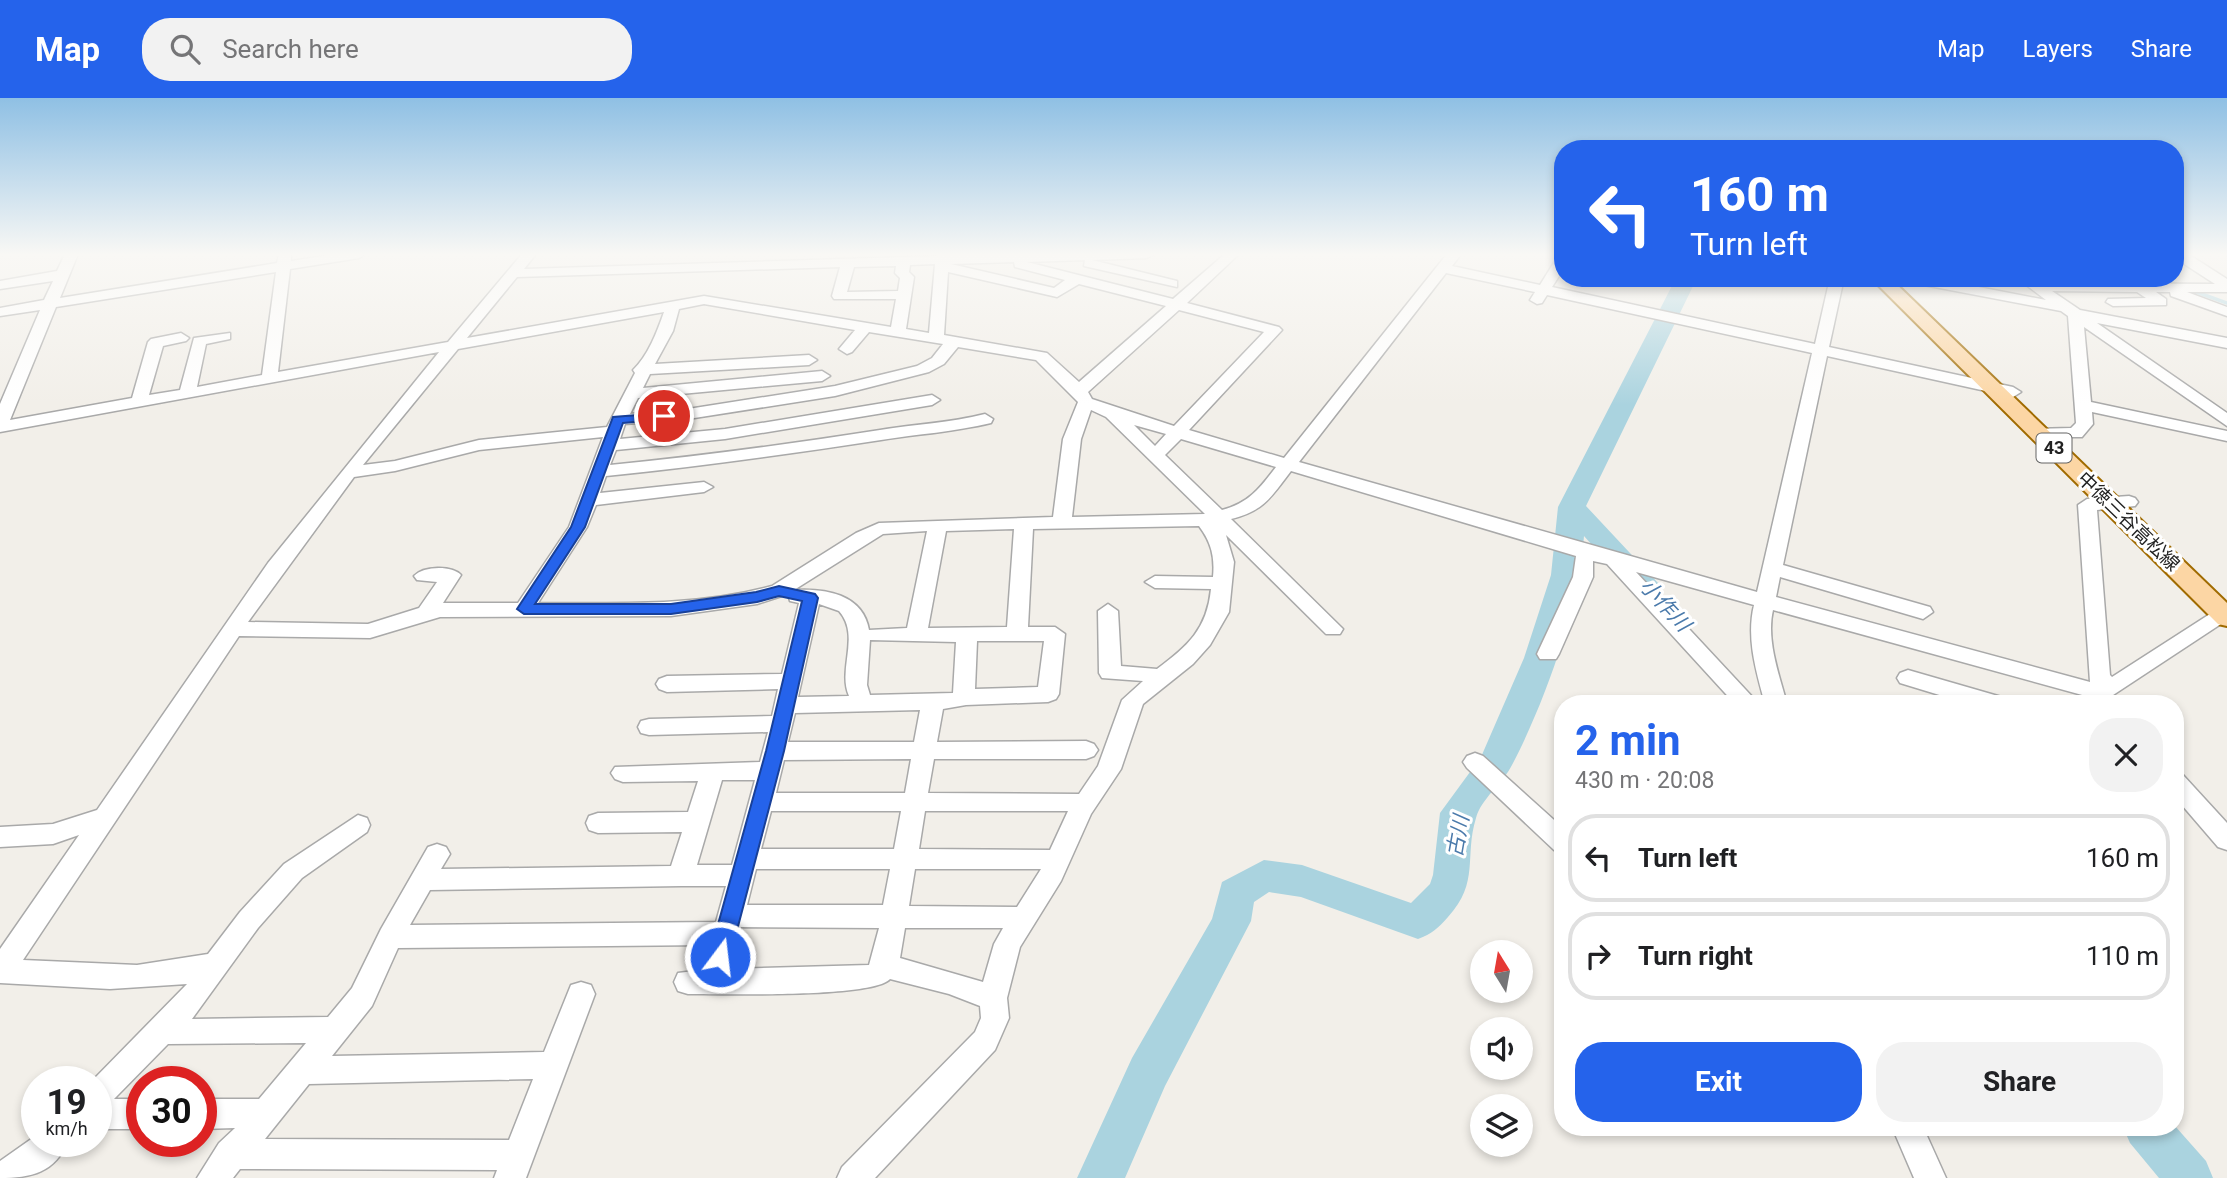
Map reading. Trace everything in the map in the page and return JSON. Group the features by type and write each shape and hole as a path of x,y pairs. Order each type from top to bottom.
{"main road":[{"name":"中徳三谷高松線","path":"1907,304 1991,387 2048,433 2226,609"},
{"name":"中徳三谷高松線","path":"1922,304 2013,392 2048,433"}],"street":[{"path":"0,312 46,304"},
{"path":"0,425 48,304"},
{"path":"269,379 278,304"},
{"path":"0,971 275,567 348,472 488,304"},
{"path":"0,425 681,304"},
{"path":"731,304 1041,356 1082,396 1112,413 1584,551 2106,694"},
{"path":"898,331 902,304"},
{"path":"936,337 939,304"},
{"path":"1062,523 1072,439 1082,396 1174,304"},
{"path":"1155,456 1273,330 1176,304"},
{"path":"233,629 370,631 440,610 671,609 757,597 779,591 879,529 1209,519 1245,510 1258,502 1414,304"},
{"path":"1596,304 1687,321 2013,392"},
{"path":"1774,695 1765,664 1760,622 1763,601 1831,304"},
{"path":"2043,304 2227,343"},
{"path":"2060,304 2227,421"},
{"path":"2067,309 2097,304"},
{"path":"2198,304 2227,312"},
{"path":"524,609 578,527 630,394 665,331 667,307"},
{"path":"2048,433 2076,433 2085,425 2067,309"},
{"path":"847,349 866,326"},
{"path":"187,393 199,341 226,336"},
{"path":"139,401 156,342 181,338"},
{"path":"614,432 688,414 835,391 923,369 938,361 955,340"},
{"path":"641,370 809,360"},
{"path":"762,364 762,382"},
{"path":"630,394 822,376"},
{"path":"835,391 847,439"},
{"path":"348,472 395,466 479,445 614,432 725,434 932,401"},
{"path":"2084,405 2227,436"},
{"path":"1112,413 1155,456 1209,519 1333,629"},
{"path":"600,471 726,460 847,439 910,430 949,428 985,419"},
{"path":"725,434 726,460"},
{"path":"589,500 704,487"},
{"path":"2106,694 2099,678 2087,505 2119,502"},
{"path":"853,1178 985,1041 995,1018 993,998 1007,944 1052,874 1081,810 1110,769 1133,700 1162,678 1203,640 1219,612 1224,562 1219,539 1209,519"},
{"path":"1017,634 1024,524"},
{"path":"916,635 937,526"},
{"path":"1548,654 1583,577 1581,565 1584,551"},
{"path":"1621,561 1740,695"},
{"path":"1770,568 1923,612"},
{"path":"424,576 451,575 426,613"},
{"path":"1155,582 1223,583"},
{"path":"779,591 835,601 847,606 858,619 860,662 855,685 863,702"},
{"path":"810,598 745,867 728,924 701,981 858,979 877,975 885,966 933,702"},
{"path":"2106,694 2226,609"},
{"path":"1108,611 1110,673 1141,673 1162,678"},
{"path":"649,727 784,714 863,702 933,702 964,697 1048,694 1055,634 876,635"},
{"path":"964,697 967,635"},
{"path":"1908,678 1966,695"},
{"path":"667,684 791,681"},
{"path":"623,773 713,772 772,761 924,751 1086,750"},
{"path":"1475,762 1554,835"},
{"path":"681,876 713,772"},
{"path":"2184,791 2227,840"},
{"path":"761,802 1074,802"},
{"path":"0,837 52,834 106,816"},
{"path":"598,823 697,822"},
{"path":"112,1081 189,1003 249,920 293,871 358,825"},
{"path":"222,1166 362,997 390,937 437,854"},
{"path":"423,880 681,876 745,867 905,859 1047,859"},
{"path":"390,937 895,917 1014,917"},
{"path":"0,971 119,977 188,974 217,964"},
{"path":"885,966 950,982 993,998"},
{"path":"222,1166 515,1166 582,993"},
{"path":"171,1032 334,1030"},
{"path":"300,1070 554,1065"},
{"path":"217,1114 265,1113"},
{"path":"1911,1136 1930,1178"},
{"path":"1,1178 36,1157"}],"waterway":[{"name":"古川","path":"1572,507 1674,304"},
{"name":"古川","path":"1101,1178 1148,1073 1231,921 1236,893 1264,876 1302,881 1418,922 1446,893 1452,875 1458,813 1496,763 1540,658 1566,575 1572,507"},
{"name":"小作川","path":"1572,507 1643,583"},
{"name":"小作川","path":"2154,1136 2189,1178"}],"route":[{"path":"664,416 618,420 578,527 524,609 671,609 757,597 779,591 810,598 775,751 720,957"}]}
